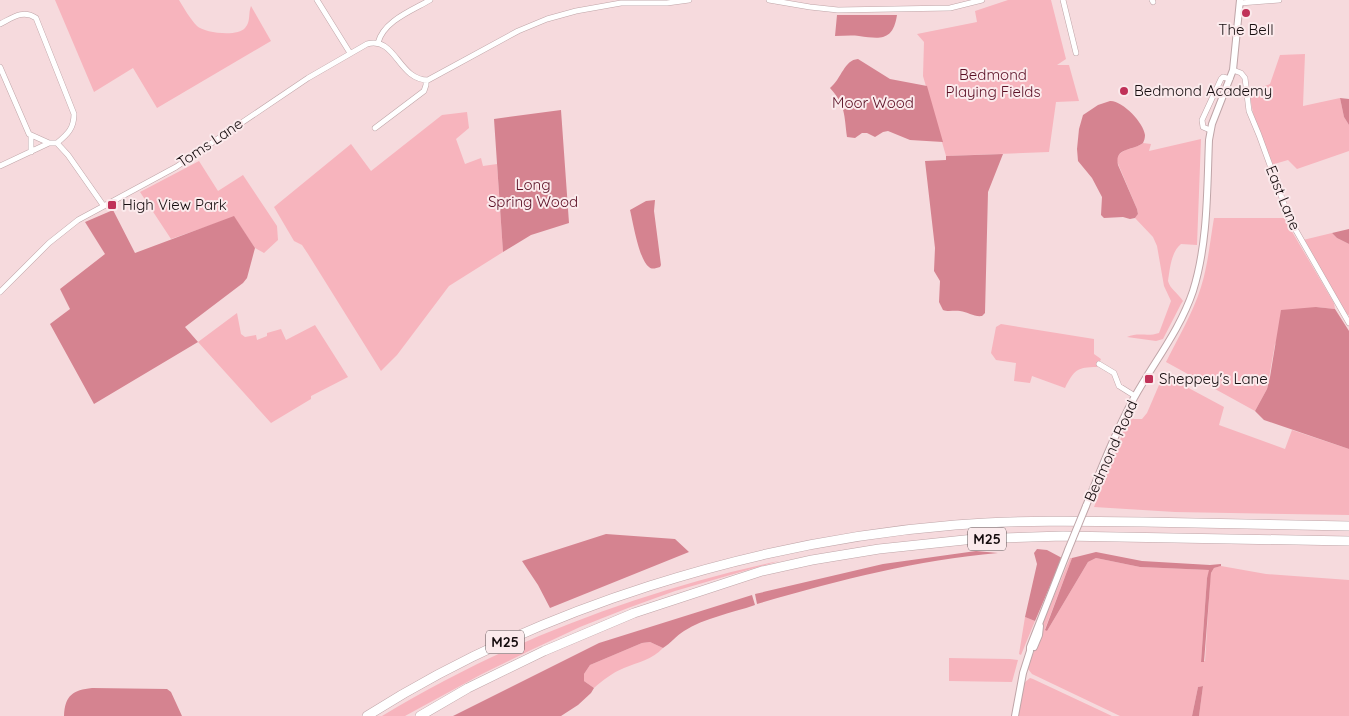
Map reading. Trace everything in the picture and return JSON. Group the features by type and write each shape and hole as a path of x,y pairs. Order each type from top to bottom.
{"highway":[{"name":"M25","path":"367,716 438,675 532,630 651,585 760,555 808,545 875,534 956,525 1054,521 1349,526"},
{"name":"M25","path":"420,716 468,688 536,655 634,613 762,571 812,560 888,548 994,538 1062,536 1349,541"}],"street":[{"path":"317,0 350,53"},
{"path":"430,0 399,18 381,34 378,43 390,50 412,76 426,80 433,78 518,31 547,19 576,11 621,3 667,3 688,0"},
{"path":"769,0 810,7 848,10 950,8 982,0"},
{"path":"1063,0 1076,53"},
{"path":"1240,2 1279,0"},
{"name":"Bedmond Road","path":"1014,716 1030,646 1115,435 1135,396 1177,326 1187,306 1197,278 1204,244 1208,140 1210,130 1230,79 1240,2"},
{"path":"0,24 16,15 27,14 36,18 71,102 74,124 68,135 57,143 49,143 31,136"},
{"name":"Toms Lane","path":"0,292 58,235 78,220 176,167 272,102 350,53 367,44 378,43"},
{"path":"0,66 16,107 31,136 31,152"},
{"name":"East Lane","path":"1232,70 1241,73 1245,78 1249,111 1260,135 1290,220 1349,323"},
{"path":"376,128 424,91 426,80"},
{"path":"0,166 49,143"},
{"path":"57,143 68,155 103,205"},
{"path":"1099,364 1114,373 1119,386 1135,396"}],"green space":[{"path":"55,0 179,0 197,26 206,31 221,33 241,31 245,28 248,23 251,6 271,41 157,108 133,68 94,92"},
{"name":"Bedmond Playing Fields","path":"1008,0 1051,0 1066,59 1057,65 1069,65 1079,101 1056,102 1049,152 946,156 923,76 924,42 917,34 977,22 975,11"},
{"path":"837,15 897,15 889,34 880,38 874,38 835,36"},
{"path":"1305,54 1303,106 1340,98 1344,117 1349,125 1349,151 1297,169 1288,160 1271,165 1253,113 1249,92 1270,84 1280,55"},
{"name":"Moor Wood","path":"858,59 890,79 927,86 943,142 910,140 888,131 875,137 862,133 855,138 847,137 842,106 830,88 846,66 853,60"},
{"path":"1340,98 1349,99 1349,125 1344,117"},
{"path":"1110,101 1120,104 1132,113 1141,124 1145,135 1143,143 1125,150 1119,155 1118,159 1118,165 1138,214 1135,218 1130,219 1123,217 1104,218 1101,215 1102,197 1092,178 1078,161 1079,129 1083,115 1098,105"},
{"name":"Long Spring Wood","path":"561,110 569,223 531,235 503,252 494,119"},
{"path":"467,112 469,128 456,139 465,164 481,158 483,166 497,164 503,252 449,286 397,355 381,371 308,254 302,245 294,241 274,207 351,144 371,171 442,115"},
{"path":"1201,139 1197,245 1181,244 1178,247 1172,261 1168,281 1183,301 1163,339 1156,341 1127,337 1159,333 1171,301 1164,286 1157,246 1153,237 1135,218 1138,214 1137,209 1116,159 1121,152 1143,143 1151,144 1149,151"},
{"path":"1003,154 988,192 985,313 979,316 960,311 943,310 939,302 940,281 934,271 935,248 925,161 946,160 946,156"},
{"path":"199,161 218,191 243,175 277,226 278,240 264,253 255,248 234,217 171,239 140,192"},
{"path":"655,200 654,211 661,265 653,269 645,263 642,257 630,210 646,201"},
{"path":"113,210 135,253 234,216 255,248 247,278 243,283 185,327 198,342 94,404 50,324 70,309 60,289 105,254 85,222"},
{"path":"1214,218 1284,218 1334,303 1335,309 1316,307 1275,344 1267,389 1255,411 1166,362 1198,297 1207,262"},
{"path":"1349,229 1349,244 1332,233"},
{"path":"1332,233 1349,244 1349,315 1345,314 1303,240"},
{"path":"1316,307 1335,309 1349,331 1349,449 1264,420 1255,411 1267,389 1281,310"},
{"path":"237,313 241,334 245,337 256,335 257,340 267,336 267,333 281,329 286,340 315,325 348,377 311,396 311,399 271,423 198,342"},
{"path":"1001,324 1094,339 1094,354 1101,359 1097,367 1080,369 1074,373 1065,388 1032,376 1030,383 1014,381 1016,363 996,360 991,353 996,327"},
{"path":"1170,378 1224,407 1219,425 1285,449 1292,430 1349,449 1349,515 1175,512 1094,507 1129,417 1142,419 1147,413 1159,385"},
{"path":"606,534 675,539 689,552 550,608 522,561"},
{"path":"1037,549 1047,550 1062,558 1035,621 1025,617 1037,564 1034,553"},
{"path":"976,551 998,553 967,556 876,572 757,604 755,594 883,564"},
{"path":"1096,552 1142,561 1221,564 1221,566 1214,568 1211,573 1204,662 1201,662 1209,570 1140,567 1096,558 1088,562 1047,631 1045,630 1072,558"},
{"path":"1070,558 1072,558 1045,629 1047,631 1088,562 1096,558 1140,567 1210,570 1207,578 1201,662 1205,661 1210,582 1211,573 1214,568 1221,566 1266,574 1349,580 1349,716 1199,716 1203,686 1198,687 1192,716 1120,716 1032,674 1028,669 1031,658 1041,637 1043,623"},
{"path":"779,561 675,591 628,608 580,627 531,650 405,716 382,716 428,689 476,665 574,622 675,587"},
{"path":"752,595 755,605 692,626 663,648 650,642 642,643 590,665 584,674 584,681 594,688 578,705 561,716 453,716 599,643"},
{"path":"1025,617 1035,621 1021,655 1019,654"},
{"path":"650,642 663,648 650,658 616,672 594,688 584,681 584,674 590,665 642,643"},
{"path":"949,658 1018,660 1012,682 949,681"},
{"path":"1030,678 1112,716 1017,716 1024,683"},
{"path":"1203,686 1199,716 1192,716 1198,687"},
{"path":"92,688 167,689 171,692 182,716 64,716 66,703 71,695 80,690"}],"place":[{"name":"The Bell","path":"1246,13"},
{"name":"Bedmond Academy","path":"1124,91"},
{"name":"High View Park","path":"112,205"},
{"name":"Sheppey's Lane","path":"1149,379"}]}
